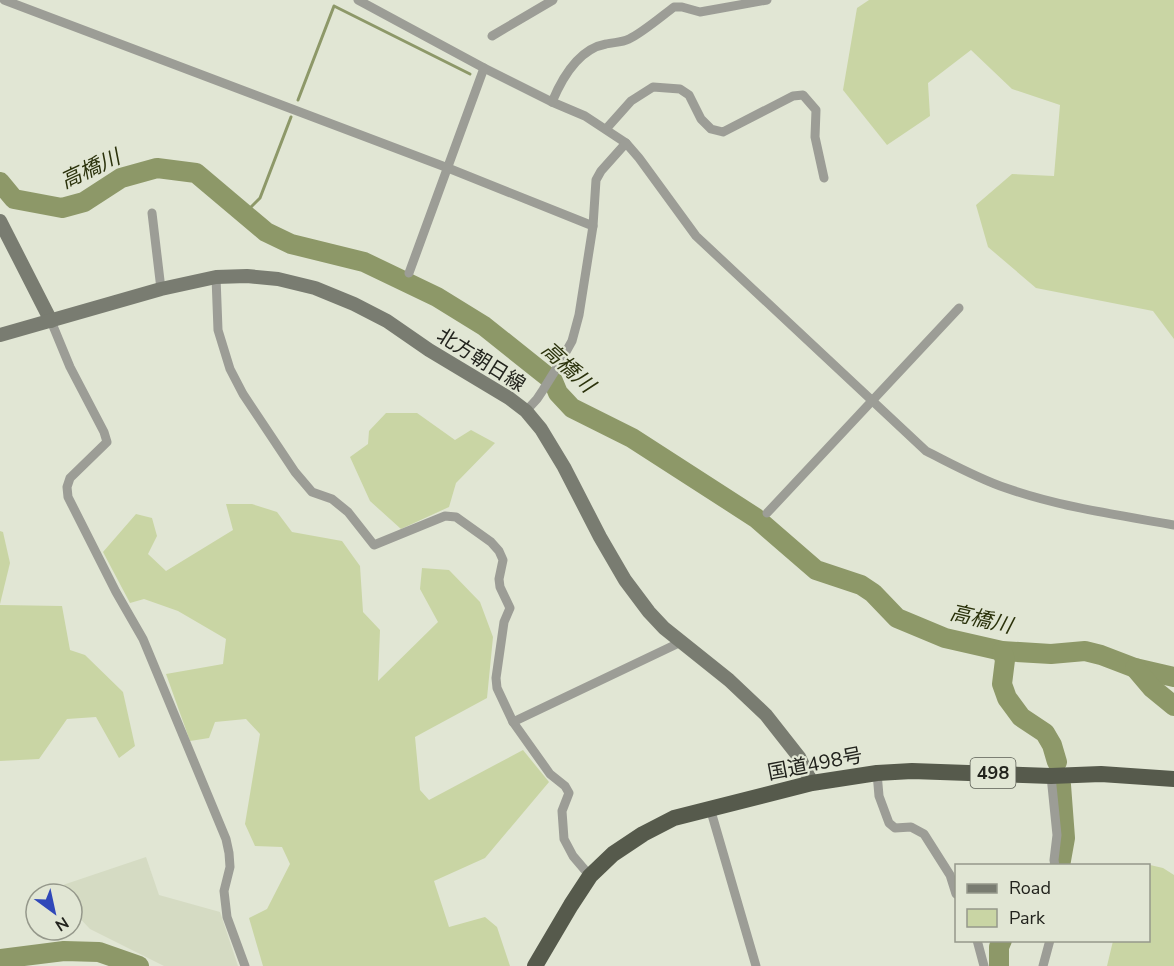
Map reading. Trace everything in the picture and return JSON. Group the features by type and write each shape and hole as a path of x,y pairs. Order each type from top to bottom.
{"highway":[{"name":"国道498号","path":"535,966 590,876 613,854 643,834 674,818 812,783 877,773 912,771 1051,776 1101,774 1174,779"}],"main road":[{"path":"0,222 5,243 51,321"},
{"name":"北方朝日線","path":"0,335 161,289 216,277 247,276 278,279 315,288 354,303 387,321 526,411 541,429 564,468 625,580 649,612 664,628 729,680 766,715 799,757 812,783"}],"street":[{"path":"4,0 448,168 593,226"},
{"path":"358,0 484,68 585,116 626,143 696,236 927,451 1006,488 1069,505 1174,525"},
{"path":"492,36 554,0"},
{"path":"552,102 560,82 577,60 591,49 607,43 631,39 674,7 700,12 767,0"},
{"path":"410,273 484,68"},
{"path":"606,129 632,101 653,87 681,89 690,95 701,119 711,129 723,132 793,96 803,95 816,110 815,137 824,178"},
{"path":"526,411 543,390 572,341 578,319 593,226 596,180 626,143"},
{"path":"152,213 161,289"},
{"path":"216,277 218,330 230,369 243,394 295,472 312,492 332,499 348,512 374,545 445,516 456,517 499,550 503,560 499,579 500,587 510,608 504,622 496,678 497,688 513,722 550,774 565,786 569,793 562,811 564,839 573,856 590,876"},
{"path":"767,513 959,308"},
{"path":"51,321 70,367 107,442 70,478 67,486 68,497 142,639 226,838 230,853 230,867 224,891 227,917 245,966"},
{"path":"513,722 681,642"},
{"path":"877,773 879,796 889,823 895,828 911,827 924,834 950,875 955,889"},
{"path":"1051,776 1057,835 1055,863"},
{"path":"710,808 756,966"},
{"path":"977,942 984,966"},
{"path":"1042,966 1049,942"}],"shaded area":[{"path":"146,857 159,895 220,912 238,966 164,966 90,929 84,923 84,882 72,882"}],"green space":[{"path":"869,0 1174,0 1174,339 1153,311 1036,288 988,247 976,205 1012,174 1054,176 1060,105 1012,89 971,50 928,83 930,116 887,145 843,90 857,8"},
{"path":"386,413 417,413 455,440 471,430 495,443 456,483 449,507 401,529 370,501 350,457 368,444 369,431"},
{"path":"226,504 252,504 277,512 292,532 342,541 360,566 363,612 380,630 378,681 438,622 420,589 422,568 449,570 480,602 493,637 487,698 415,737 420,790 429,800 523,750 549,782 485,858 434,881 449,927 485,917 497,927 510,966 263,966 249,918 267,909 290,864 282,847 255,846 245,824 260,734 246,719 215,722 209,738 190,741 166,674 223,664 226,639 178,611 144,599 130,603 103,552 136,514 152,518 157,536 148,554 166,571 233,530"},
{"path":"0,531 3,532 10,563 0,604"},
{"path":"0,605 62,606 70,650 85,655 123,692 135,746 119,758 96,717 67,719 39,759 0,761"},
{"path":"1150,865 1163,868 1174,875 1174,966 1107,966 1113,942 1150,942"}],"waterway":[{"path":"298,100 334,6 470,74"},
{"path":"244,214 260,198 291,117"},
{"name":"高橋川","path":"0,182 14,199 62,208 84,202 121,178 157,168 196,173 266,232 291,244 364,262 437,297 484,326 553,381 558,393 572,408 632,438 756,518 816,570 861,585 873,593 897,618 945,638 1002,651 1051,654 1085,651 1135,668 1174,677"},
{"path":"1002,651 1005,660 1002,684 1007,698 1021,717 1045,733 1052,745 1057,762"},
{"path":"1135,668 1152,688 1174,706"},
{"path":"1060,864 1065,838 1061,785"},
{"path":"999,966 1001,942"},
{"path":"0,959 64,951 99,952 139,966"}]}
